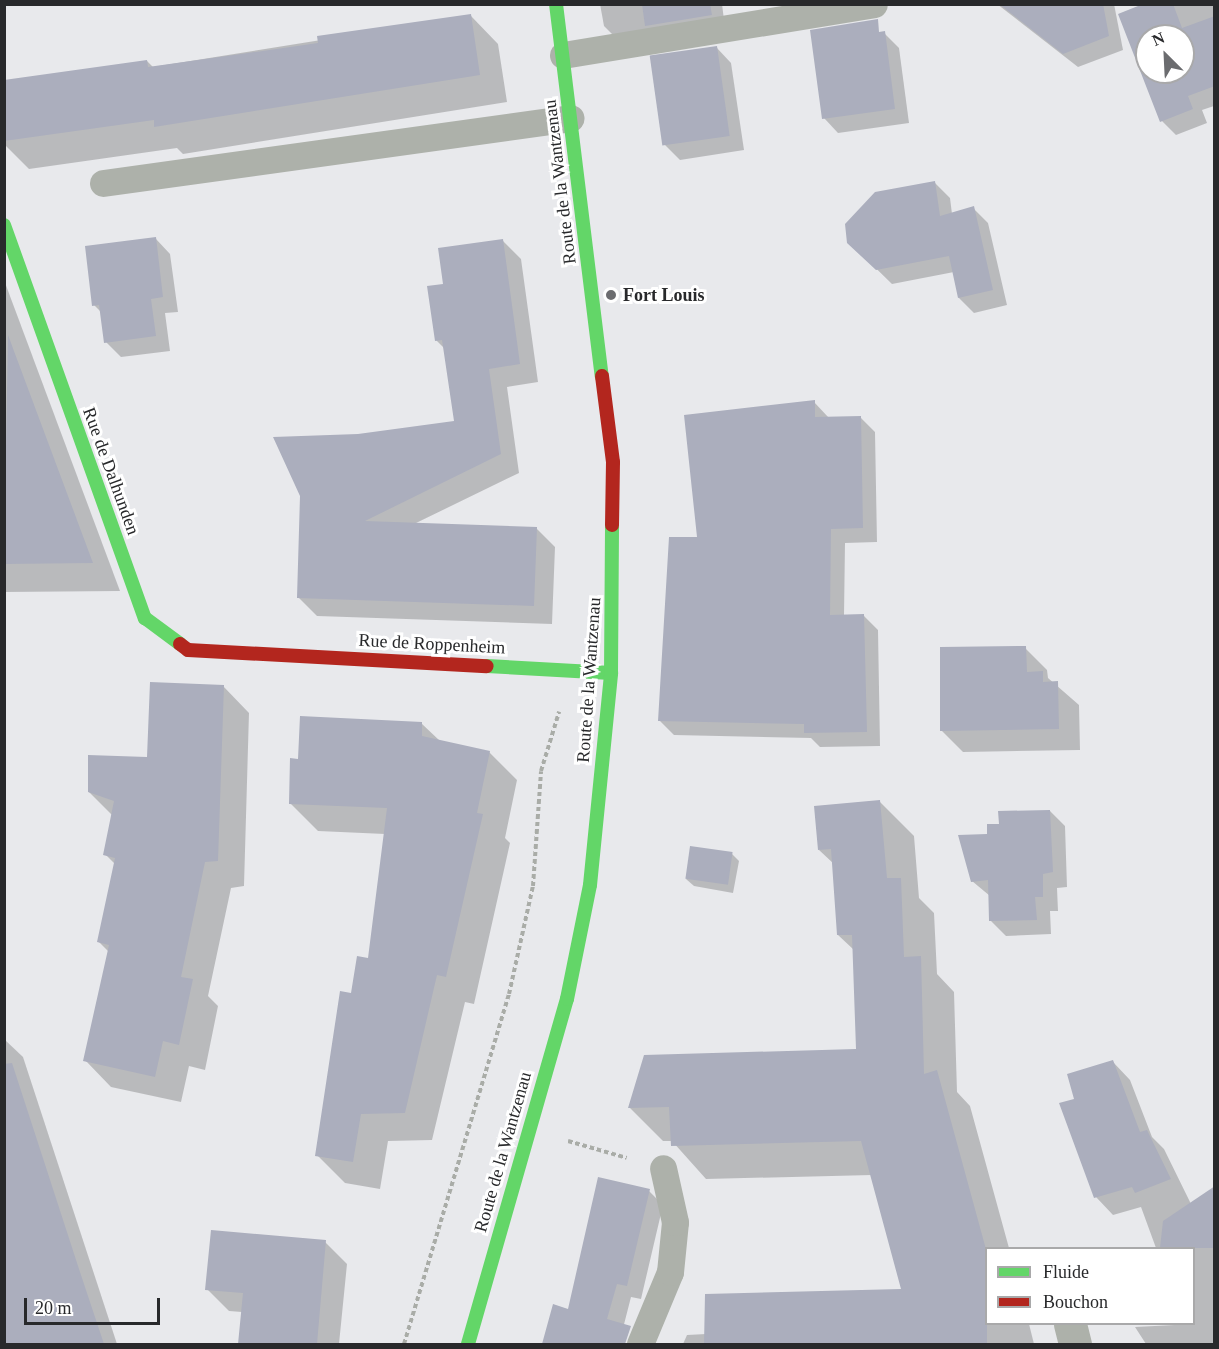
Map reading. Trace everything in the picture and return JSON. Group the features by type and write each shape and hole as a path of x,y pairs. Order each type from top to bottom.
{"street":[{"name":"Route de la Wantzenau","path":"468,1344 526,1129 567,999 590,885 611,673 613,462 556,4"},
{"name":"Rue de Dalhunden","path":"4,225 145,618 188,650 251,653"},
{"name":"Rue de Roppenheim","path":"251,653 611,673"},
{"path":"1071,1325 1075,1344"}],"lane":[{"path":"563,55 874,4"},
{"path":"103,183 570,118"},
{"path":"640,1344 670,1272 675,1222 663,1168"}],"path":[{"path":"404,1344 509,994 533,886 541,771 561,704 611,673"},
{"path":"526,1129 663,1168"}],"building":[{"path":"642,4 710,4 712,15 645,26"},
{"path":"999,4 1103,4 1109,36 1063,54"},
{"path":"1143,4 1173,4 1180,24 1135,24 1135,58 1118,14"},
{"path":"471,14 480,75 154,127 154,120 4,141 4,80 147,60 148,67 248,53 318,43 317,36"},
{"path":"1215,16 1215,86 1188,96 1193,109 1160,122 1145,84 1195,84 1195,24 1193,24"},
{"path":"878,19 879,32 885,31 895,109 822,119 810,30"},
{"path":"717,46 730,136 662,146 650,55"},
{"path":"935,181 940,216 974,206 993,290 958,298 949,256 876,270 847,243 845,224 875,192"},
{"path":"156,237 163,297 151,299 156,336 104,343 99,305 92,306 85,246"},
{"path":"503,239 520,364 489,369 501,454 365,521 537,527 534,606 297,598 300,496 273,437 358,434 454,421 442,340 435,341 427,286 443,284 438,248"},
{"path":"8,335 93,563 4,564"},
{"path":"815,400 815,417 861,416 863,528 831,529 830,615 864,614 867,732 804,733 804,724 658,721 669,537 697,537 684,415"},
{"path":"1026,646 1027,672 1043,671 1043,682 1058,681 1059,729 940,731 940,647"},
{"path":"150,682 224,685 218,861 205,862 181,977 193,979 179,1045 163,1041 155,1077 83,1061 109,945 97,942 115,858 103,855 114,801 88,792 88,755 147,757"},
{"path":"300,716 422,722 422,736 490,751 477,813 483,814 446,977 437,975 405,1113 361,1114 353,1162 315,1156 340,991 351,993 357,956 368,958 387,808 289,804 290,758 298,759"},
{"path":"880,800 887,878 901,878 904,957 921,956 924,1074 937,1070 985,1247 987,1344 704,1344 705,1294 901,1289 861,1141 671,1146 669,1107 628,1108 644,1055 856,1049 852,935 837,935 831,849 818,850 814,806"},
{"path":"1050,810 1053,872 1043,874 1043,897 1035,897 1037,920 989,921 988,880 971,882 958,835 987,834 987,824 999,824 998,811"},
{"path":"690,846 733,852 728,885 685,879"},
{"path":"1113,1060 1140,1132 1147,1130 1171,1179 1135,1193 1132,1187 1094,1198 1059,1103 1074,1099 1067,1074"},
{"path":"12,1063 104,1344 4,1344 4,1064"},
{"path":"598,1177 650,1189 627,1286 617,1284 607,1319 631,1326 625,1344 542,1344 553,1304 568,1309"},
{"path":"1215,1186 1215,1248 1160,1247 1163,1221"},
{"path":"211,1230 326,1240 317,1344 238,1344 243,1293 205,1290"}],"traffic: fast":[{"path":"556,4 602,376"},
{"path":"4,225 145,618 180,644"},
{"path":"468,1344 567,999 590,885 611,673 612,525"},
{"path":"487,666 611,673"}],"traffic: jam":[{"path":"602,376 613,462 612,525"},
{"path":"180,644 188,650 487,666"}],"place":[{"name":"Fort Louis","path":"611,295"}]}
